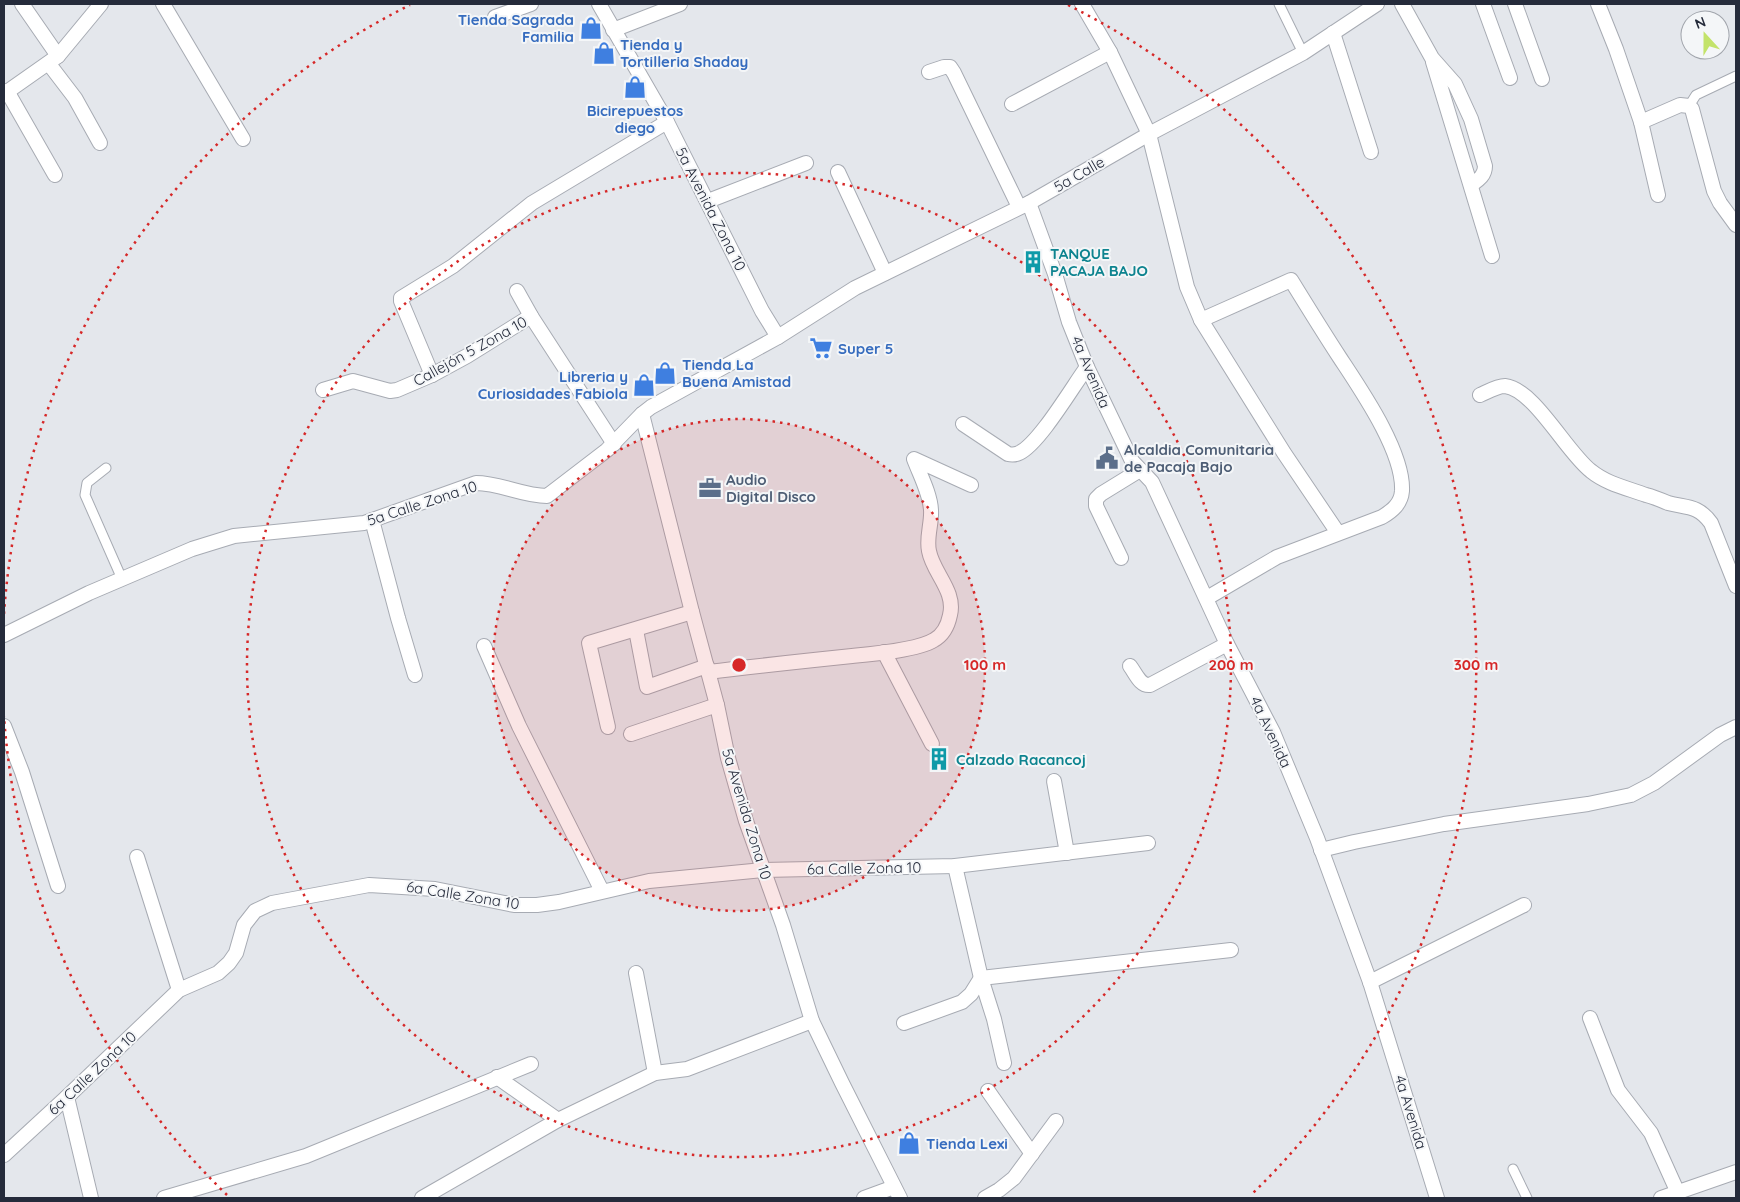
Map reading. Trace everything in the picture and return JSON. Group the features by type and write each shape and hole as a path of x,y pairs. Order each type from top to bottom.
{"street":[{"path":"22,4 100,143"},
{"path":"55,175 6,93 54,60 101,4"},
{"path":"163,4 243,139"},
{"path":"495,17 531,4"},
{"name":"5a Avenida Zona 10","path":"599,4 667,122 762,311 778,337"},
{"path":"613,30 680,4"},
{"path":"1082,4 1110,52 1149,134 1187,287 1201,320 1284,453 1338,533"},
{"name":"5a Calle","path":"778,337 855,288 1024,205 1149,134 1303,53 1377,4"},
{"path":"1402,4 1432,58 1492,256"},
{"path":"1483,4 1510,78"},
{"path":"1515,4 1542,79"},
{"path":"1598,4 1616,49 1641,122 1658,195"},
{"path":"1333,33 1371,152"},
{"path":"1012,104 1110,52"},
{"path":"1432,58 1455,84 1471,119 1485,166 1485,172 1470,185"},
{"name":"4a Avenida","path":"929,72 950,67 1024,205 1055,274 1087,367 1121,440 1132,461 1152,482 1227,644 1273,732 1321,850 1370,982 1437,1198"},
{"path":"1641,122 1680,105 1689,106 1694,113 1714,192 1736,225"},
{"path":"432,374 401,298 453,266 532,203 667,122"},
{"path":"708,201 806,163"},
{"path":"838,172 885,273"},
{"path":"1201,320 1290,280 1381,424 1397,464 1402,491 1400,500 1393,511 1382,517 1277,557 1207,598"},
{"path":"518,291 530,316"},
{"name":"Callejón 5 Zona 10","path":"323,390 353,380 390,391 397,390 467,356 530,316 614,444"},
{"name":"5a Calle Zona 10","path":"4,635 89,593 192,549 234,536 355,524 372,520 476,482 490,483 534,495 547,496 607,450 642,414 655,404 778,337"},
{"path":"964,424 1008,454 1015,455 1021,453 1040,434 1087,367"},
{"path":"1480,395 1503,386 1515,390 1533,404 1582,462 1606,482 1671,504 1697,510 1704,514 1714,528 1736,586"},
{"name":"5a Avenida Zona 10","path":"642,414 717,704 736,789 783,925 812,1021 897,1193"},
{"path":"636,630 647,687 708,669 884,652 923,645 935,640 943,633 951,607 948,593 930,558 928,549 931,509 928,494 914,459 971,486"},
{"path":"1121,558 1096,506 1096,499 1140,470"},
{"path":"372,520 415,675"},
{"path":"608,727 589,643 692,612"},
{"path":"1130,666 1142,683 1150,685 1227,644"},
{"path":"484,646 519,726 602,891"},
{"path":"884,652 932,744"},
{"path":"631,734 717,704"},
{"path":"4,726 22,772 58,886"},
{"path":"1321,850 1444,824 1588,804 1631,795 1654,783 1720,735 1736,727"},
{"path":"1054,781 1067,853"},
{"name":"6a Calle Zona 10","path":"4,1155 179,990 218,973 229,963 236,953 244,925 255,911 272,903 369,885 435,889 514,905 537,905 559,902 649,881 763,870 955,866 1148,843"},
{"path":"137,857 179,990"},
{"path":"955,866 981,978 994,1018 1004,1063"},
{"path":"1370,982 1524,905"},
{"path":"981,978 1232,950"},
{"path":"636,973 655,1073"},
{"path":"904,1022 962,1002 971,994 981,978"},
{"path":"1590,1018 1618,1090 1651,1133 1678,1193"},
{"path":"422,1198 558,1120 655,1073 687,1069 812,1021"},
{"path":"164,1198 306,1156 531,1064"},
{"path":"497,1077 558,1120"},
{"path":"988,1091 1032,1154"},
{"path":"67,1097 91,1198"},
{"path":"985,1198 1014,1178 1056,1121"},
{"path":"1661,1198 1736,1172"},
{"path":"864,1198 897,1193"}],"lane":[{"path":"1279,4 1303,53"},
{"path":"1689,106 1692,100 1701,92 1736,76"},
{"path":"106,468 87,483 85,496 122,579"},
{"path":"1513,1169 1527,1198"}],"place":[{"name":"Tienda Sagrada Familia","path":"591,28"},
{"name":"Tienda y Tortilleria Shaday","path":"604,53"},
{"name":"Bicirepuestos diego","path":"635,87"},
{"name":"TANQUE PACAJA BAJO","path":"1033,262"},
{"name":"Super 5","path":"821,348"},
{"name":"Tienda La Buena Amistad","path":"665,373"},
{"name":"Libreria y Curiosidades Fabiola","path":"644,385"},
{"name":"Alcaldia Comunitaria de Pacaja Bajo","path":"1107,458"},
{"name":"Audio Digital Disco","path":"710,488"},
{"name":"Calzado Racancoj","path":"939,759"},
{"name":"Tienda Lexi","path":"909,1143"}]}
